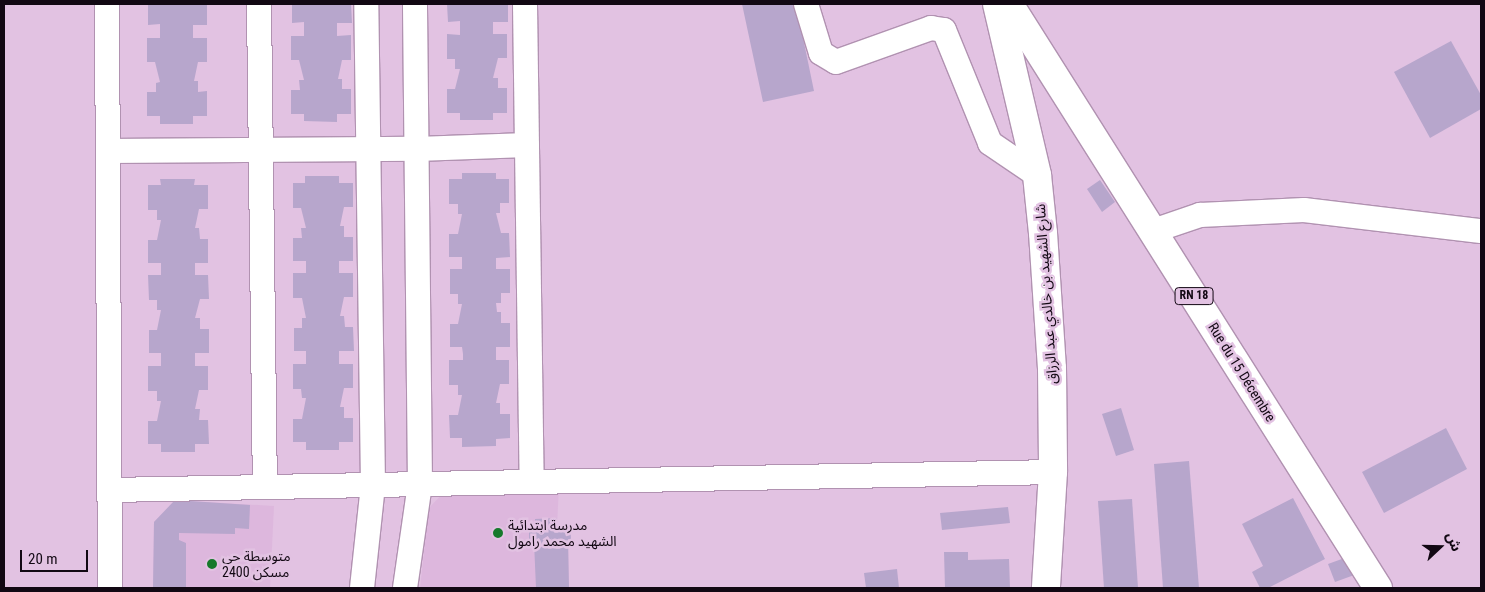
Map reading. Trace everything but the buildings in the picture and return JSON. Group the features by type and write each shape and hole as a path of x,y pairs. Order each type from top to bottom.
{"main road":[{"name":"شارع الشهيد بن خالدي عبد الرزاق","path":"997,4 1037,175 1052,368 1053,472 1046,588"},
{"name":"Rue du 15 Décembre","path":"1009,4 1378,588"}],"street":[{"path":"107,4 110,588"},
{"path":"259,4 265,487"},
{"path":"362,588 373,485 366,4"},
{"path":"405,588 420,484 415,4"},
{"path":"525,4 532,482"},
{"path":"806,4 821,52 836,62 931,28 944,30 990,143 1037,175"},
{"path":"108,151 417,149 527,145"},
{"path":"1153,231 1200,215 1304,210 1481,231"},
{"path":"110,490 1053,472"}],"shaded area":[{"name":"مدرسة ابتدائية الشهيد محمد رامول","path":"559,487 557,526 570,525 571,539 568,540 569,588 420,588 429,508 447,489"},
{"name":"متوسطة حي 2400 مسكن","path":"175,500 274,506 270,588 153,588 154,522"}],"place":[{"name":"مدرسة ابتدائية الشهيد محمد رامول","path":"498,533"},
{"name":"متوسطة حي 2400 مسكن","path":"212,564"}]}
